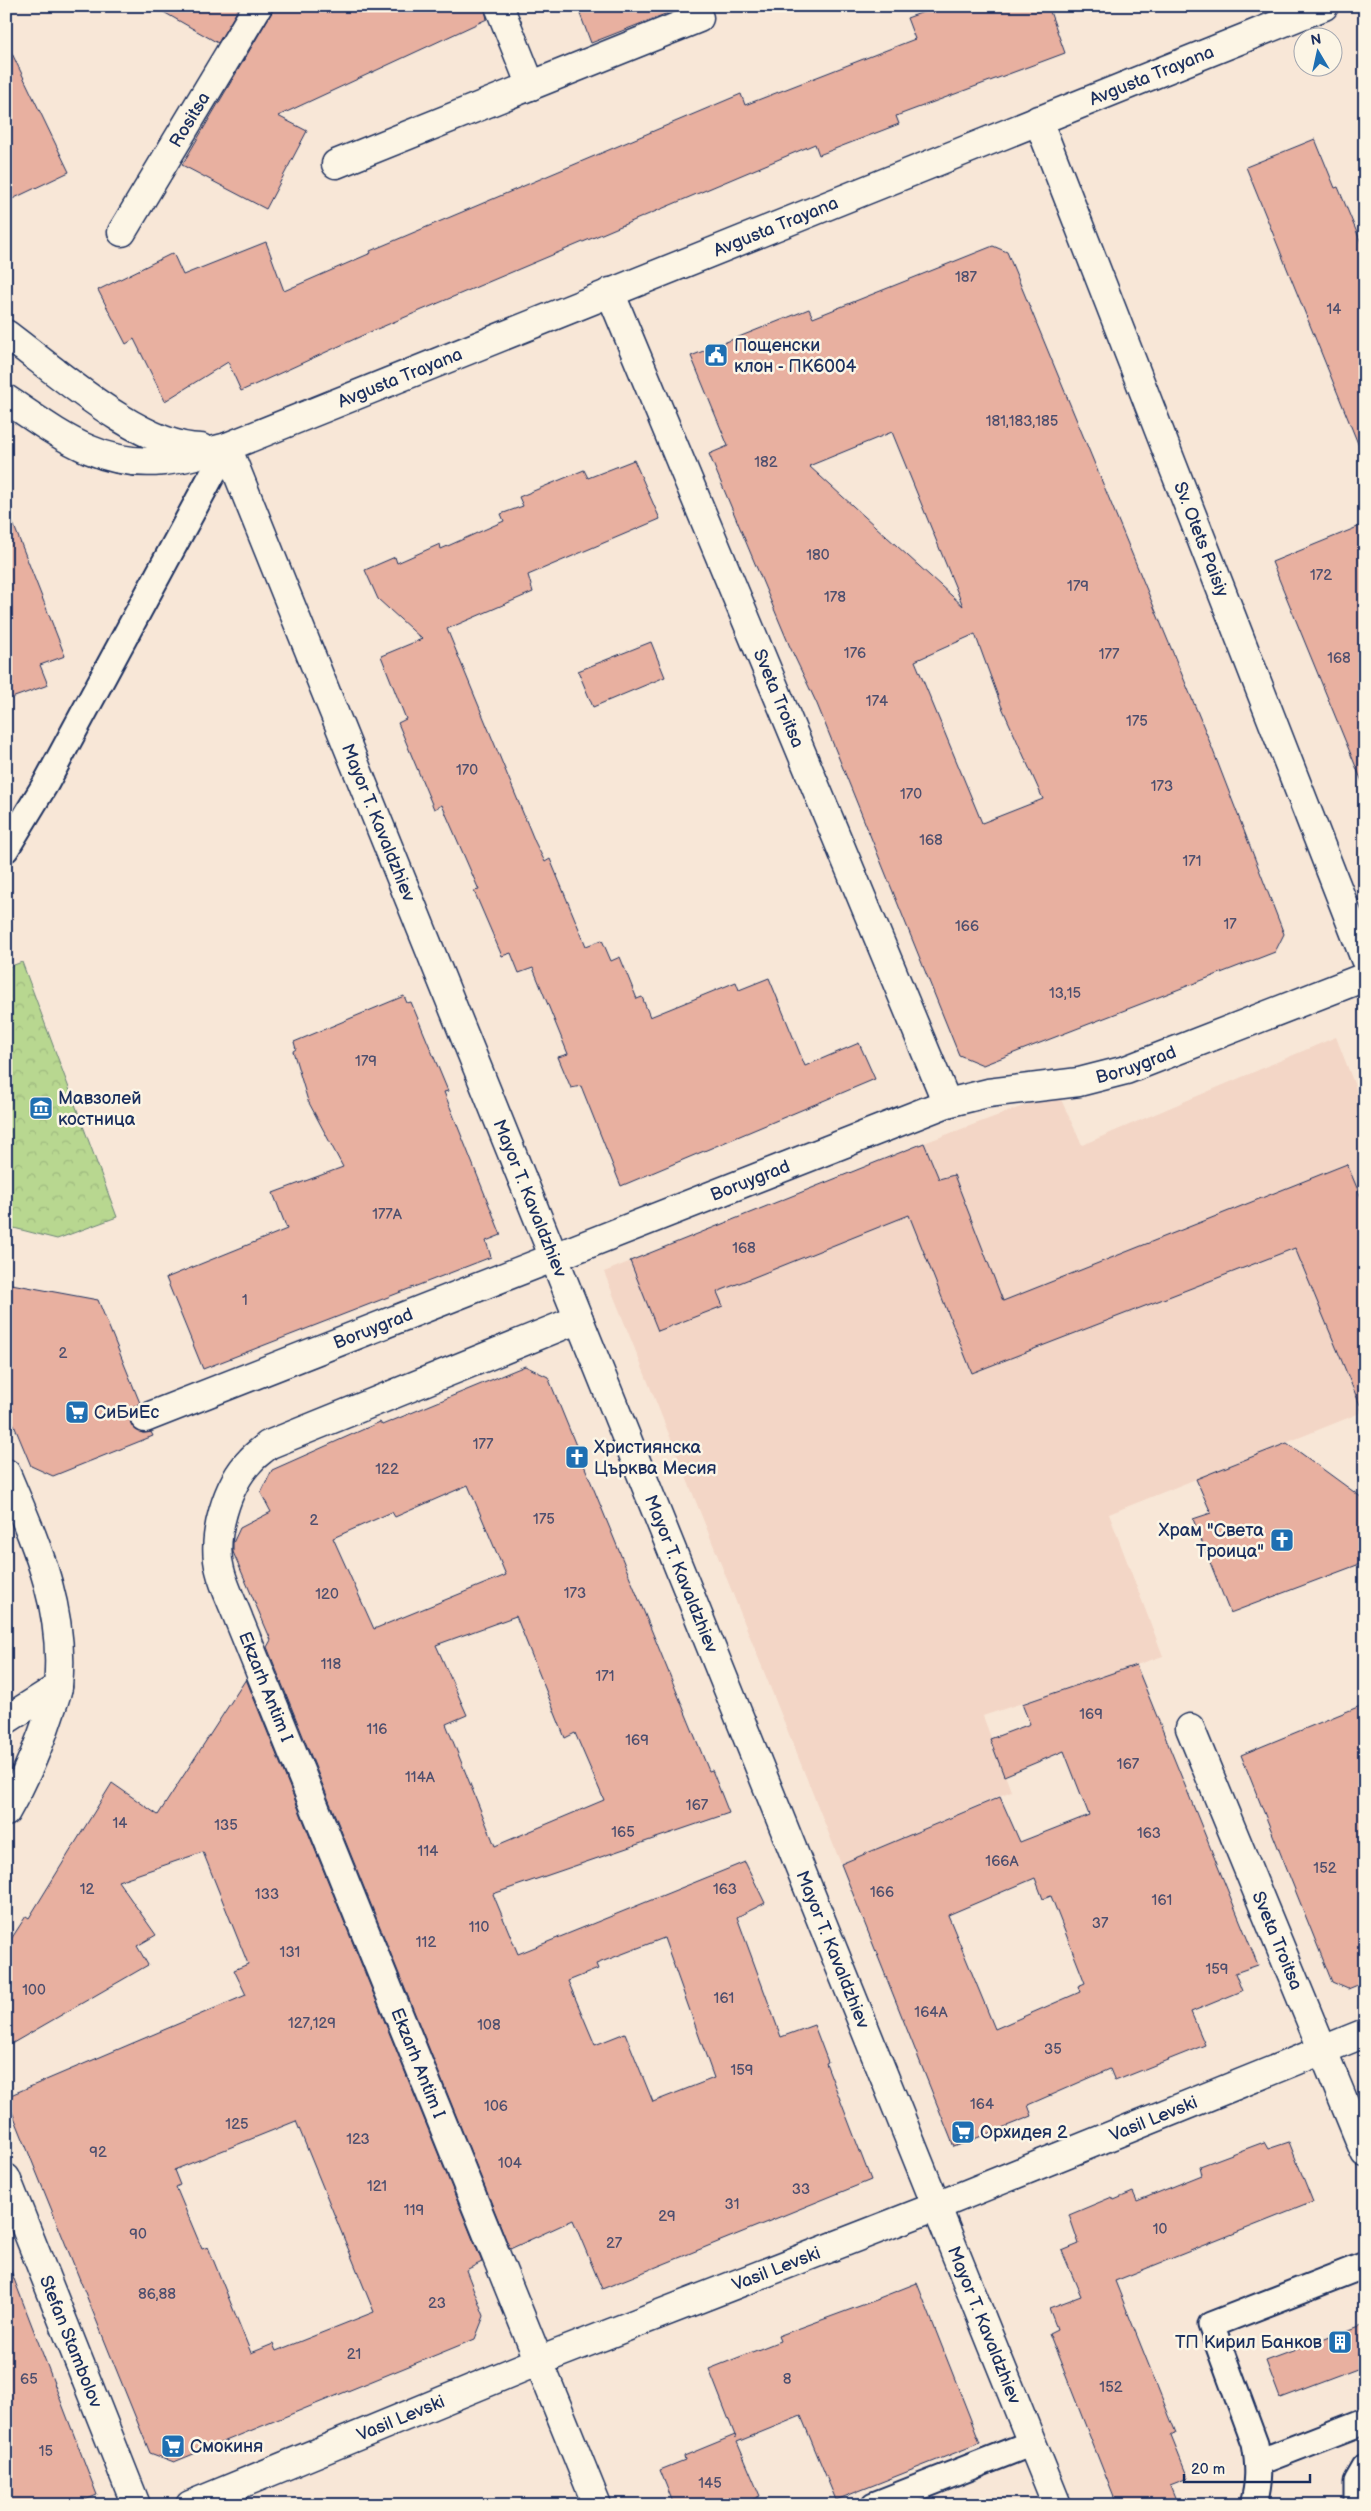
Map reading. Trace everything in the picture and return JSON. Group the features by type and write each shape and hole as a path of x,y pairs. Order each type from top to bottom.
{"street":[{"name":"Rositsa","path":"122,232 258,6"},
{"path":"499,6 531,86"},
{"name":"Avgusta Trayana","path":"6,399 81,447 116,458 164,461 227,447 1324,6"},
{"path":"336,164 699,18"},
{"name":"Sv. Otets Paisiy","path":"1038,120 1365,959"},
{"name":"Sveta Troitsa","path":"610,292 947,1103"},
{"name":"Avgusta Trayana","path":"6,334 115,414 139,429 183,447 227,447"},
{"name":"Mayor T. Kavaldzhiev","path":"227,447 1058,2505"},
{"name":"Boruygrad","path":"146,1418 947,1103 988,1093 1079,1082 1126,1070 1365,977"},
{"name":"Ekzarh Antim I","path":"579,1319 268,1445 251,1459 238,1476 222,1516 217,1538 220,1570 239,1620 597,2505"},
{"path":"6,1473 44,1565 55,1611 59,1653 58,1687 39,1747 6,1812"},
{"path":"6,1720 58,1687"},
{"name":"Sveta Troitsa","path":"1190,1728 1365,2153"},
{"name":"Vasil Levski","path":"190,2505 538,2362 937,2206 1365,2033"},
{"name":"Stefan Stambolov","path":"6,2178 136,2505"}],"lane":[{"path":"6,849 46,783 227,447"},
{"path":"1252,2505 1258,2486 1259,2462 1255,2444 1211,2325 1365,2265"},
{"path":"1259,2462 1365,2421"},
{"path":"874,2505 1032,2443"},
{"path":"1357,2505 1357,2482 1365,2468"}],"shaded area":[{"path":"1336,1037 1365,1112 1365,1411 1109,1514 1163,1656 983,1716 1011,1791 841,1864 604,1272 924,1143 1058,1093 1082,1145"}],"green space":[{"name":"Мавзолей костница","path":"22,962 117,1217 57,1239 6,1226 6,968"}],"building":[{"path":"153,6 240,6 218,43"},
{"path":"274,6 484,6 487,19 278,116 307,131 266,209 182,165"},
{"path":"577,6 678,6 678,9 591,43"},
{"path":"940,6 1048,6 1065,53 896,116 899,124 819,155 815,144 370,332 241,391 228,362 165,401 134,339 126,344 98,290 173,253 183,275 266,242 284,291 371,253 370,251 741,94 745,105 915,39 907,18"},
{"path":"6,41 69,172 6,202"},
{"path":"1315,139 1335,188 1338,187 1365,252 1365,456 1363,456 1246,167"},
{"path":"993,246 1007,252 1207,735 1284,934 1275,952 983,1065 959,1055 817,704 790,647 709,454 728,446 691,356 809,309 813,318","holes":["892,432 963,606 809,466","975,634 1001,705 1043,799 982,823 915,661"]},
{"path":"634,460 660,519 528,575 533,592 447,629 535,842 545,862 550,859 586,946 602,940 611,961 620,957 637,999 642,997 650,1017 736,982 739,990 769,978 805,1066 859,1043 875,1079 621,1186 581,1086 571,1088 558,1057 568,1054 533,968 519,973 511,953 502,956 474,891 479,890 442,805 434,809 398,723 406,719 381,656 422,639 378,599 365,570 395,557 397,563 440,544 441,549 504,521 501,514 523,506 519,497 584,470 588,478"},
{"path":"9,513 65,656 40,665 48,685 6,700 6,514"},
{"path":"1365,524 1365,784 1363,784 1272,562"},
{"path":"651,642 665,677 593,707 578,671"},
{"path":"404,996 407,1003 411,1002 448,1091 444,1092 501,1235 486,1241 491,1257 203,1369 166,1278 287,1229 273,1193 343,1167 308,1101 293,1051 296,1049 294,1042"},
{"path":"924,1143 939,1179 954,1175 1003,1301 1347,1164 1365,1207 1365,1417 1295,1248 972,1373 909,1215 717,1292 723,1306 658,1331 630,1261"},
{"path":"6,1283 98,1300 140,1403 133,1408 130,1415 131,1424 136,1430 143,1433 151,1432 153,1436 53,1476 31,1466 6,1406"},
{"path":"525,1366 548,1377 709,1771 712,1770 729,1813 493,1894 518,1954 745,1862 765,1903 737,1917 781,2037 814,2025 828,2062 826,2063 871,2180 602,2289 573,2220 510,2249 267,1647 271,1640 233,1552 233,1543 240,1528 271,1512 261,1493 272,1470 380,1422 382,1425","holes":["468,1485 506,1575 374,1629 333,1538 392,1512 395,1517","516,1616 565,1738 575,1733 604,1800 495,1846 446,1724 467,1715 436,1645","664,1938 714,2078 653,2102 625,2033 595,2045 568,1981 598,1969 596,1964"]},
{"name":"Храм \"Света Троица\"","path":"1287,1443 1365,1500 1365,1562 1230,1613 1193,1519 1211,1513 1196,1479"},
{"path":"1136,1665 1258,1965 1235,1973 1242,1991 1191,2012 1205,2045 1115,2081 1110,2069 1028,2105 1032,2116 954,2147 841,1864 1000,1797 1020,1842 1089,1815 1064,1751 1004,1776 990,1739 1030,1724 1022,1704","holes":["1035,1878 1043,1899 1051,1896 1085,1983 1078,1986 1080,1992 995,2029 948,1915"]},
{"path":"246,1679 482,2262 466,2270 484,2316 475,2339 174,2462 150,2453 6,2097 246,1995 234,1970 248,1964 203,1852 118,1881 156,1935 137,1946 148,1965 6,2047 6,1947 26,1916 29,1918 112,1783 158,1815","holes":["296,2121 374,2312 276,2351 273,2344 251,2353 208,2247 202,2249 176,2187 180,2185 174,2170"]},
{"path":"1365,1704 1365,1982 1348,1989 1332,1982 1241,1755"},
{"path":"1264,2142 1268,2149 1289,2142 1313,2202 1115,2281 1176,2433 1171,2436 1188,2478 1170,2485 1178,2505 1117,2505 1049,2333 1057,2329 1049,2308 1081,2296 1062,2251 1079,2244 1069,2215 1112,2197 1114,2200 1133,2192 1137,2201 1202,2175 1200,2166"},
{"path":"9,2266 97,2495 73,2505 6,2505 6,2267"},
{"path":"917,2283 980,2443 836,2500 801,2416 737,2442 760,2496 740,2505 674,2505 660,2470 685,2460 684,2456 735,2435 709,2369 780,2341 778,2336"},
{"name":"ТП Кирил Банков","path":"1365,2324 1365,2366 1280,2398 1266,2361"}],"place":[{"name":"Пощенски клон - ПК6004","path":"716,355"},
{"name":"Мавзолей костница","path":"41,1108"},
{"name":"СиБиЕс","path":"77,1412"},
{"name":"Християнска Църква Месия","path":"577,1457"},
{"name":"Храм \"Света Троица\"","path":"1282,1540"},
{"name":"Орхидея 2","path":"963,2132"},
{"name":"ТП Кирил Банков","path":"1340,2342"},
{"name":"Смокиня","path":"173,2446"}]}
